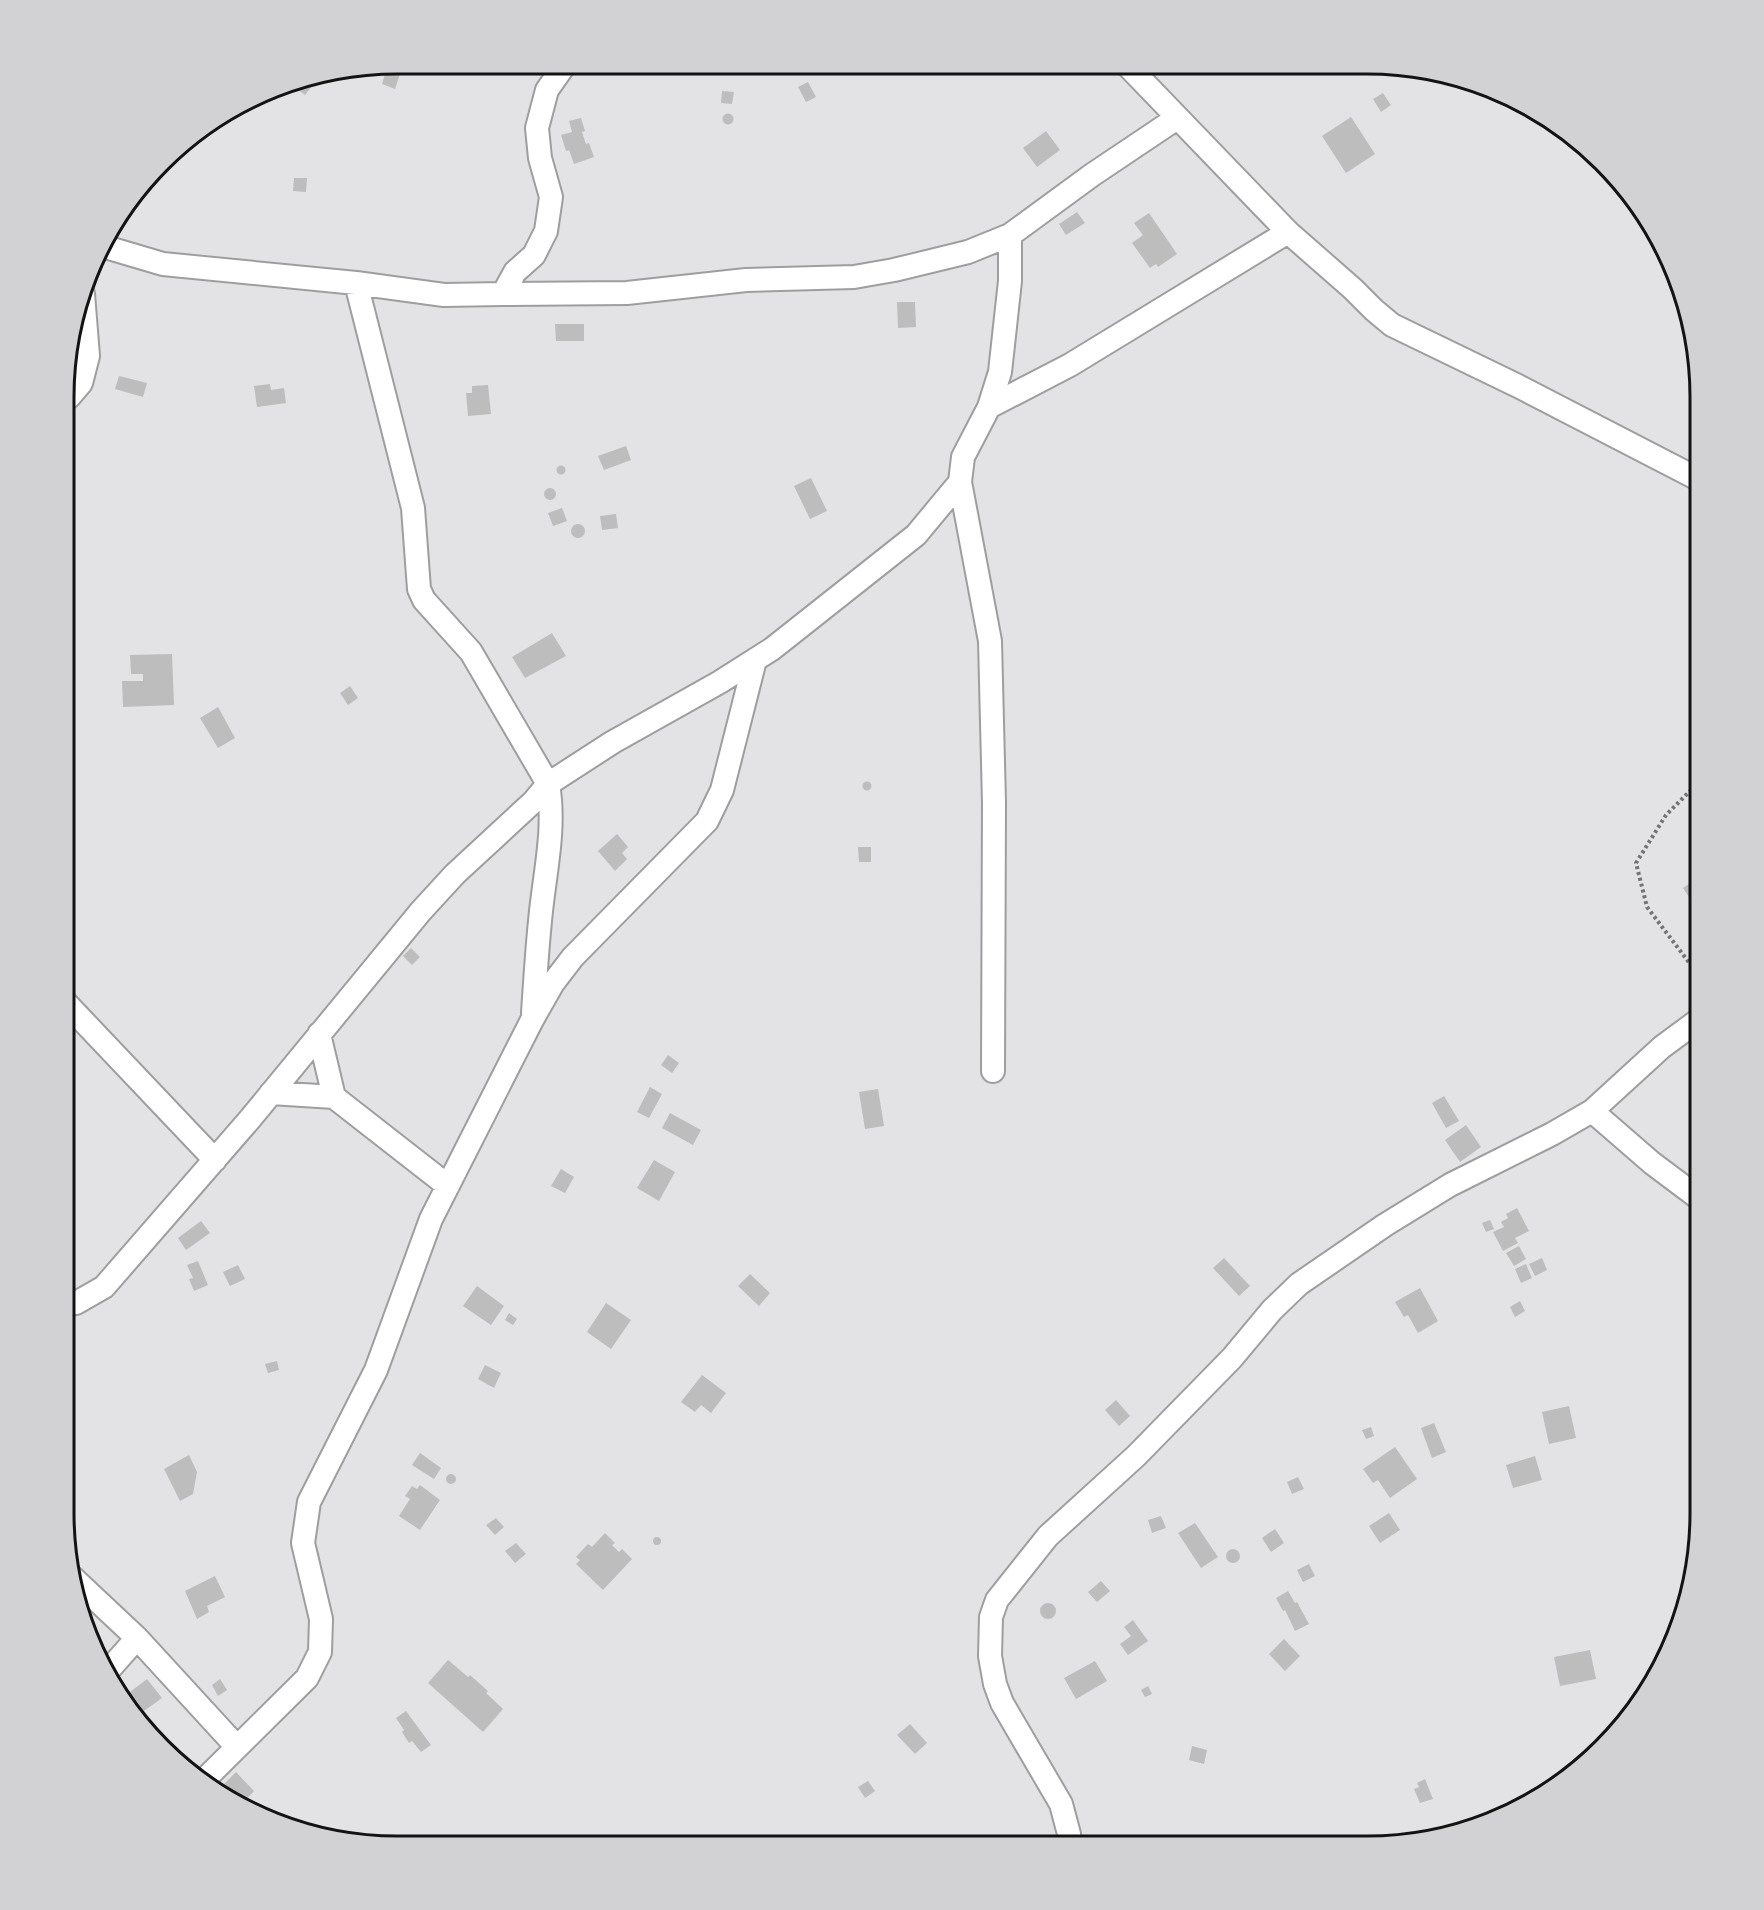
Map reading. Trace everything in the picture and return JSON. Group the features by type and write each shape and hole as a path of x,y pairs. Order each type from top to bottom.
{"street":[{"path":"503,294 515,273 534,255 546,231 551,197 540,158 537,128 548,90 559,73"},
{"path":"1135,73 1288,232 1392,325 1518,386 1690,475"},
{"path":"110,248 163,264 356,283 444,295 627,293 746,280 854,277 969,252 1010,235 1092,175 1177,118"},
{"path":"989,407 1070,365 1288,232"},
{"path":"993,1071 994,803 990,641 960,482 963,457 989,407 999,372 1010,281 1010,235"},
{"path":"356,283 413,508 419,589 423,600 471,652 548,784 552,807 550,838 532,1020"},
{"path":"74,391 81,382 88,356 85,312"},
{"path":"74,1303 104,1287 215,1160 455,874 534,801 548,784 613,742 720,682 772,649 916,535 960,482"},
{"path":"208,1776 307,1678 320,1652 321,1620 303,1543 309,1502 376,1370 432,1219 532,1020 553,983 573,957 707,821 722,790 755,660"},
{"path":"74,1011 215,1160"},
{"path":"1069,1836 1061,1804 1002,1703 995,1684 990,1656 991,1617 997,1600 1048,1536 1136,1456 1232,1358 1272,1310 1299,1284 1385,1225 1450,1185 1552,1134 1592,1111 1662,1047 1690,1026"},
{"path":"319,1034 334,1097"},
{"path":"271,1093 334,1097 448,1186"},
{"path":"1592,1111 1652,1163 1690,1192"},
{"path":"83,1587 137,1638 237,1747"},
{"path":"112,1666 137,1638"}],"path":[{"path":"1690,791 1666,815 1636,863 1647,907 1690,964"}],"building":[{"path":"400,73 395,89 382,84 385,74"},
{"path":"808,82 816,97 806,102 798,87"},
{"path":"313,85 305,95 298,90"},
{"path":"722,91 734,92 732,104 721,103"},
{"path":"1383,93 1391,105 1381,112 1373,99"},
{"path":"728,114 732,115 732,123 728,124 724,123 723,119 724,115"},
{"path":"1351,117 1375,154 1346,173 1322,136"},
{"path":"581,118 586,144 589,143 594,157 574,164 569,150 566,151 561,135 572,132 569,121"},
{"path":"1046,131 1060,150 1037,167 1023,148"},
{"path":"294,178 307,178 306,192 293,191"},
{"path":"1077,212 1085,223 1066,235 1059,224"},
{"path":"1149,213 1177,254 1158,267 1156,264 1150,268 1132,243 1143,235 1134,223"},
{"path":"897,302 915,302 916,327 898,328"},
{"path":"555,324 584,324 584,341 556,341"},
{"path":"119,376 147,383 143,397 115,389"},
{"path":"270,384 271,390 284,388 286,403 257,407 254,386"},
{"path":"488,385 491,414 468,416 466,393 472,393 472,386"},
{"path":"626,446 631,460 604,470 598,456"},
{"path":"561,465 566,470 561,475 556,470"},
{"path":"811,478 827,511 810,519 794,486"},
{"path":"552,488 555,489 555,499 548,500 545,499 544,492 545,489"},
{"path":"562,508 567,521 553,526 548,513"},
{"path":"616,514 618,528 602,530 600,516"},
{"path":"578,524 583,526 585,531 583,536 578,538 573,536 571,531 573,526"},
{"path":"552,633 566,656 525,678 512,657"},
{"path":"172,654 174,705 123,707 122,681 143,681 143,674 131,674 130,655"},
{"path":"350,686 358,698 348,705 340,693"},
{"path":"218,707 235,738 218,748 200,718"},
{"path":"867,781 872,786 867,791 862,786"},
{"path":"617,834 628,847 622,853 627,859 615,871 598,851"},
{"path":"858,847 871,847 871,862 859,862"},
{"path":"1690,883 1690,898 1683,888"},
{"path":"411,948 420,957 412,965 403,956"},
{"path":"668,1055 679,1063 672,1073 661,1065"},
{"path":"650,1087 662,1094 649,1118 637,1112"},
{"path":"878,1089 884,1126 865,1129 859,1092"},
{"path":"1444,1096 1459,1121 1446,1128 1432,1103"},
{"path":"670,1113 701,1130 693,1145 662,1128"},
{"path":"1466,1125 1481,1147 1460,1162 1445,1140"},
{"path":"654,1160 675,1172 659,1201 637,1188"},
{"path":"561,1169 574,1177 565,1193 551,1186"},
{"path":"1517,1208 1529,1231 1515,1238 1518,1243 1503,1251 1493,1232 1504,1227 1501,1222 1508,1218 1506,1214"},
{"path":"1490,1220 1494,1229 1486,1232 1482,1223"},
{"path":"201,1221 210,1233 186,1250 178,1238"},
{"path":"1519,1246 1526,1259 1514,1266 1506,1253"},
{"path":"1224,1258 1250,1286 1239,1296 1213,1268"},
{"path":"1542,1258 1547,1270 1535,1276 1529,1264"},
{"path":"198,1261 208,1285 194,1291 189,1279 193,1278 187,1265"},
{"path":"1526,1264 1532,1278 1521,1283 1515,1269"},
{"path":"238,1265 245,1279 230,1286 223,1272"},
{"path":"750,1274 770,1293 759,1306 738,1286"},
{"path":"477,1286 504,1306 491,1325 463,1306"},
{"path":"1420,1288 1438,1321 1418,1333 1408,1315 1404,1317 1395,1302"},
{"path":"1520,1301 1525,1311 1515,1317 1510,1307"},
{"path":"606,1303 631,1320 611,1349 587,1332"},
{"path":"509,1313 517,1319 513,1325 505,1320"},
{"path":"277,1361 279,1370 268,1373 265,1364"},
{"path":"485,1365 501,1373 494,1388 478,1379"},
{"path":"702,1375 726,1393 711,1413 701,1405 695,1412 681,1402"},
{"path":"1116,1400 1130,1416 1119,1426 1105,1410"},
{"path":"1569,1406 1576,1438 1549,1444 1542,1412"},
{"path":"1434,1423 1446,1452 1432,1458 1421,1428"},
{"path":"1371,1427 1374,1436 1366,1439 1362,1430"},
{"path":"1395,1447 1417,1479 1390,1498 1378,1480 1373,1483 1363,1469"},
{"path":"420,1453 441,1468 434,1479 412,1465"},
{"path":"189,1455 197,1472 193,1494 180,1501 164,1469"},
{"path":"1535,1456 1542,1480 1513,1488 1506,1465"},
{"path":"451,1474 456,1479 451,1484 446,1479"},
{"path":"1298,1477 1304,1489 1292,1494 1287,1482"},
{"path":"420,1485 440,1500 420,1530 399,1516 410,1499 405,1496 412,1486 417,1489"},
{"path":"1389,1513 1400,1530 1380,1543 1369,1526"},
{"path":"1161,1516 1166,1528 1152,1533 1148,1520"},
{"path":"496,1518 504,1527 495,1535 486,1525"},
{"path":"1195,1523 1218,1557 1201,1568 1178,1533"},
{"path":"1275,1529 1284,1543 1271,1552 1262,1538"},
{"path":"605,1533 615,1543 612,1545 619,1552 622,1549 632,1559 603,1590 576,1564 580,1560 576,1557 588,1544 592,1547"},
{"path":"657,1537 661,1541 657,1545 653,1541"},
{"path":"516,1543 526,1554 515,1563 505,1551"},
{"path":"1233,1549 1238,1551 1240,1556 1238,1561 1233,1563 1228,1561 1226,1556 1228,1551"},
{"path":"1309,1564 1315,1576 1303,1582 1297,1570"},
{"path":"215,1576 225,1597 207,1606 209,1612 197,1619 185,1591"},
{"path":"1101,1581 1110,1591 1097,1602 1088,1592"},
{"path":"1288,1591 1309,1624 1295,1631 1285,1610 1283,1611 1276,1598"},
{"path":"1045,1603 1051,1603 1056,1611 1054,1617 1045,1619 1040,1614 1040,1608"},
{"path":"1133,1620 1148,1641 1128,1655 1120,1644 1131,1636 1124,1627"},
{"path":"1284,1639 1300,1656 1285,1671 1269,1654"},
{"path":"1590,1650 1596,1679 1560,1686 1554,1657"},
{"path":"448,1660 488,1691 486,1693 503,1709 483,1732 428,1683"},
{"path":"1095,1661 1107,1681 1076,1699 1064,1678"},
{"path":"147,1679 162,1698 144,1711 130,1692"},
{"path":"220,1679 227,1690 218,1696 212,1685"},
{"path":"1148,1686 1152,1694 1145,1697 1141,1690"},
{"path":"406,1711 431,1745 421,1752 412,1741 409,1743 396,1718"},
{"path":"910,1724 927,1743 915,1754 897,1735"},
{"path":"1192,1746 1207,1750 1204,1764 1189,1760"},
{"path":"236,1772 254,1791 247,1799 224,1784"},
{"path":"1425,1779 1433,1799 1420,1803 1414,1789 1419,1787 1417,1783"},
{"path":"868,1781 875,1791 865,1798 858,1787"}]}
